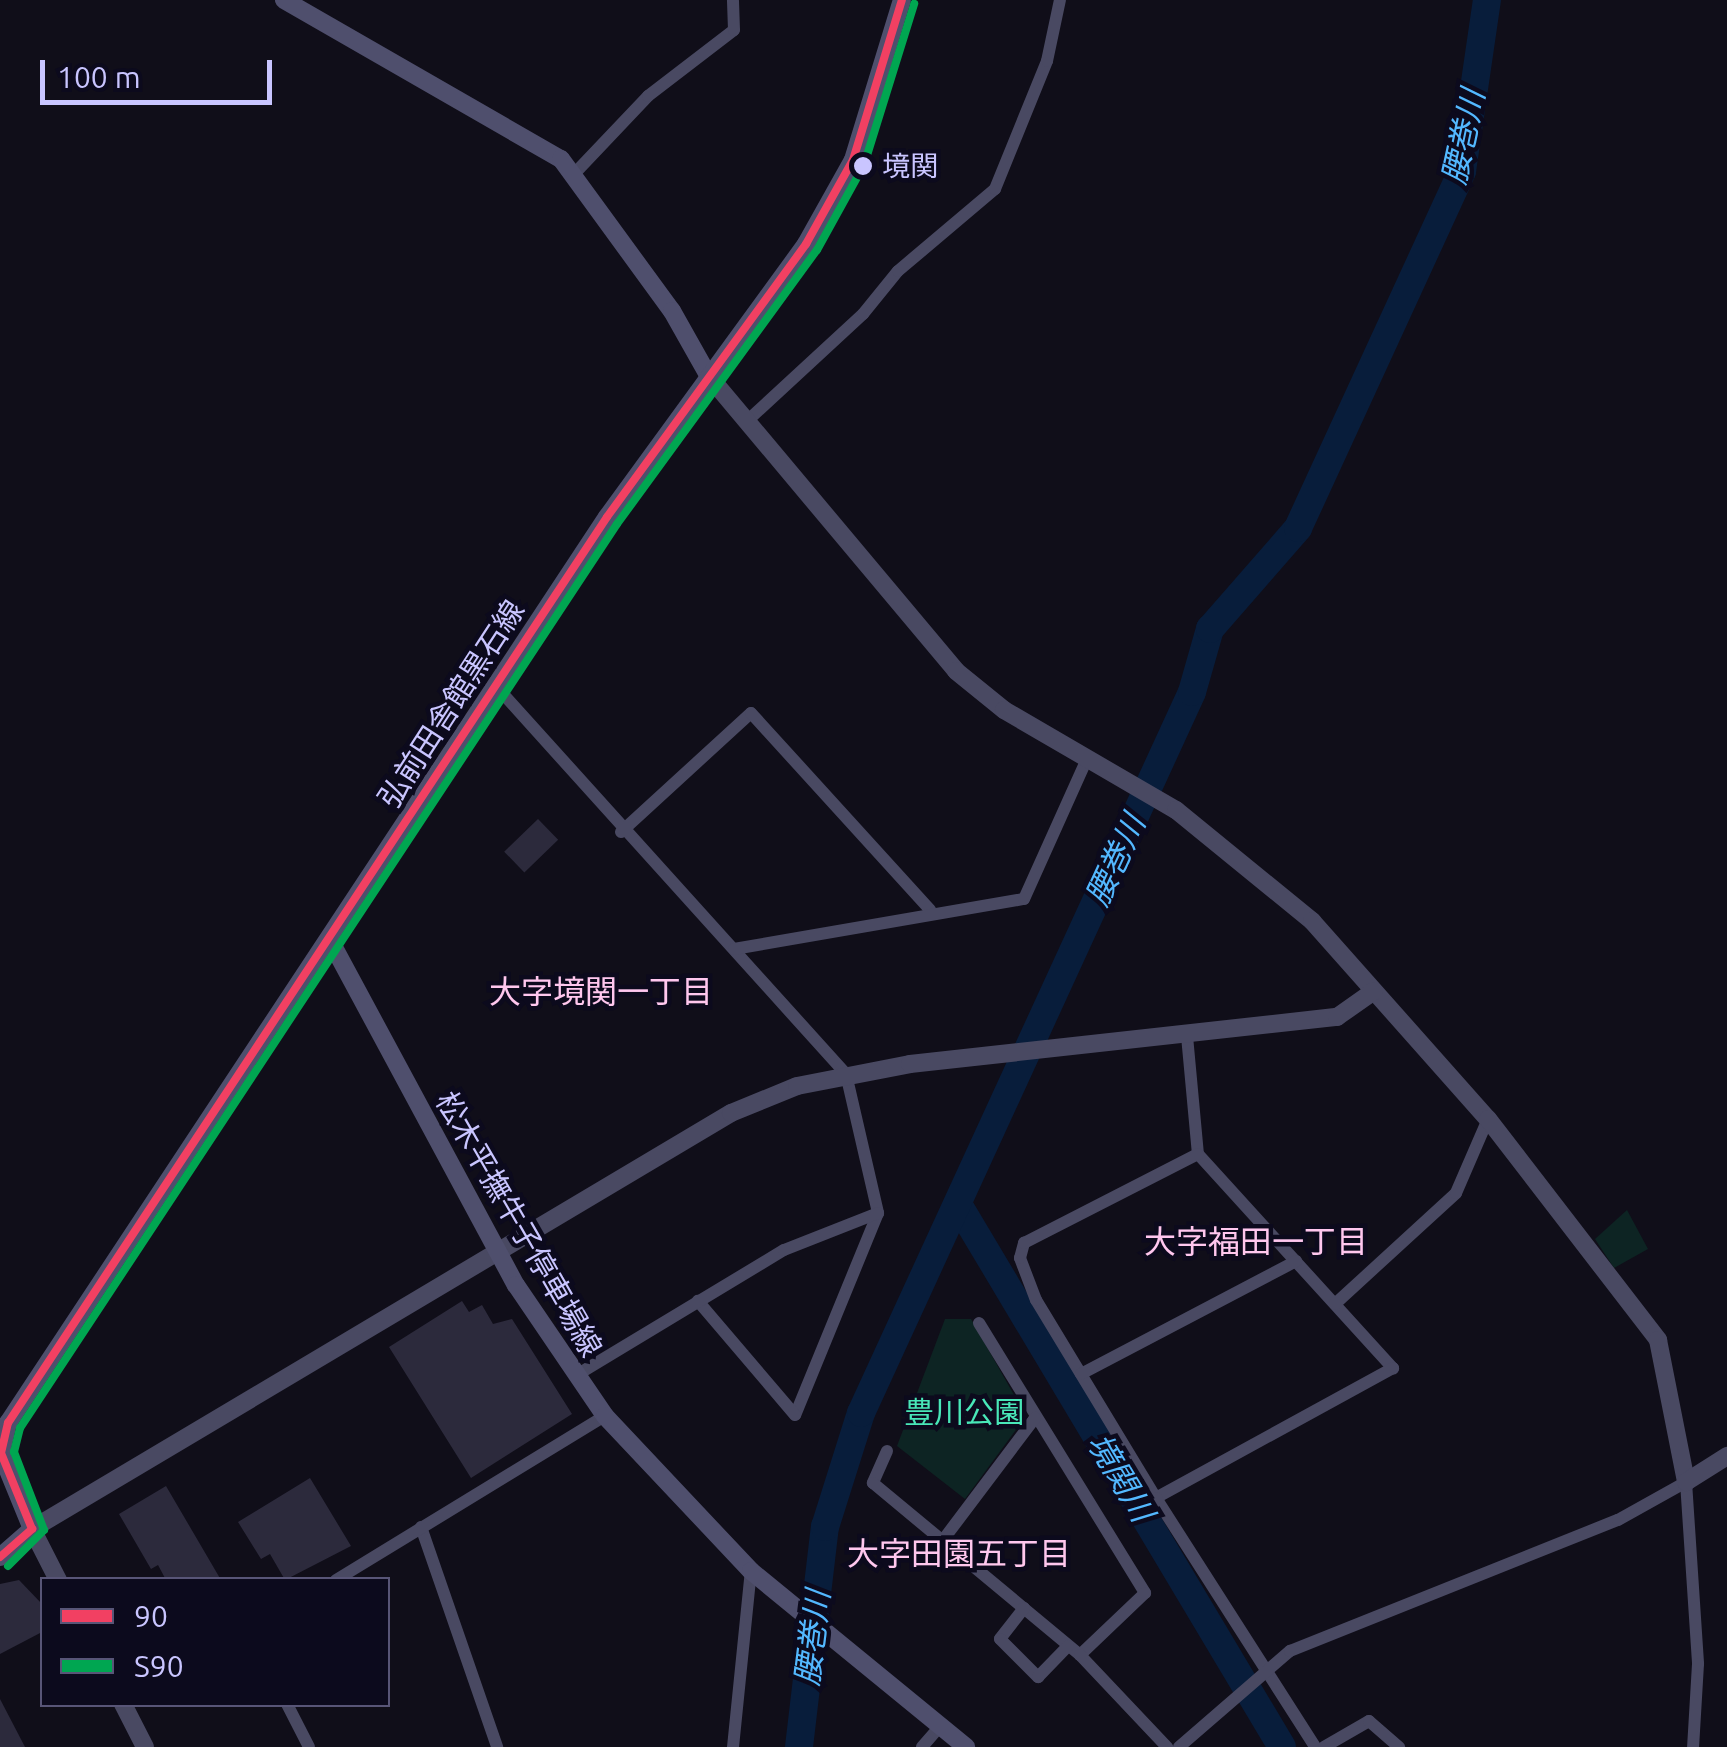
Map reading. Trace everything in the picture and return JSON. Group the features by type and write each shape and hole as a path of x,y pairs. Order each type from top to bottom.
{"main road":[{"path":"284,0 575,173 708,375"},
{"name":"弘前田舎館黒石線","path":"32,1529 1,1453 4,1426 330,940 495,685 830,203 879,88 902,0"},
{"name":"松木平撫牛子停車場線","path":"330,940 497,1250 575,1376 605,1416 751,1571 966,1747"},
{"path":"0,1543 32,1529"},
{"path":"0,1558 32,1529"}],"street":[{"path":"575,173 648,96 734,30 733,0"},
{"path":"746,422 864,314 898,270 995,189 1047,62 1060,0"},
{"path":"708,375 956,671 1004,710 1176,810 1298,908 1488,1118 1658,1340 1686,1482 1698,1664 1693,1747"},
{"path":"495,685 621,832 734,949 846,1074 878,1213 795,1414 698,1301"},
{"path":"621,832 751,713 930,910"},
{"path":"734,949 930,910 1024,898 1088,759"},
{"path":"56,1577 32,1529 731,1113 846,1074 1337,1017 1374,991"},
{"path":"1156,1498 1393,1368 1198,1154 1187,1036"},
{"path":"1335,1304 1456,1192 1488,1118"},
{"path":"1198,1154 1024,1242 1024,1275 1156,1498 1315,1747"},
{"path":"575,1376 784,1250 878,1213"},
{"path":"1081,1374 1296,1261"},
{"path":"979,1323 1144,1593 1080,1655"},
{"path":"341,1577 605,1416"},
{"path":"943,1540 1035,1418"},
{"path":"886,1452 873,1483 1080,1655 1167,1747"},
{"path":"1179,1747 1290,1650 1618,1520 1727,1456"},
{"path":"421,1527 497,1747"},
{"path":"733,1747 751,1571"},
{"path":"1024,1608 1000,1639 1038,1676 1068,1646"},
{"path":"126,1707 145,1747"},
{"path":"289,1707 309,1747"},
{"path":"1324,1747 1370,1720 1399,1747"},
{"path":"922,1747 942,1724"}],"green space":[{"path":"1627,1210 1648,1249 1614,1268 1595,1239"},
{"name":"豊川公園","path":"945,1319 971,1319 1026,1416 965,1499 897,1446"}],"building":[{"path":"538,819 558,840 524,873 504,852"},
{"path":"462,1301 469,1312 482,1305 493,1324 512,1319 572,1414 471,1478 389,1347"},
{"path":"310,1478 351,1546 291,1577 283,1577 270,1554 261,1559 238,1522"},
{"path":"166,1486 219,1577 164,1577 158,1565 151,1569 119,1514"},
{"path":"19,1580 40,1602 40,1633 0,1654 0,1584"},
{"path":"0,1699 25,1747 0,1747"}],"waterway":[{"name":"腰巻川","path":"799,1747 825,1527 861,1413 1192,692 1210,629 1298,528 1462,171 1487,0"},
{"name":"境関川","path":"959,1206 1282,1747"}],"transit line":[{"name":"90","path":"0,1557 32,1529 1,1453 8,1423 607,517 806,244 853,160 902,0"},
{"name":"S90","path":"8,1566 44,1530 14,1452 20,1428 617,524 817,250 864,165 914,4"}],"place":[{"name":"境関","path":"863,166"}],"district":[{"name":"大字境関一丁目","path":"601,991"},
{"name":"大字福田一丁目","path":"1256,1241"},
{"name":"大字田園五丁目","path":"959,1553"}]}
